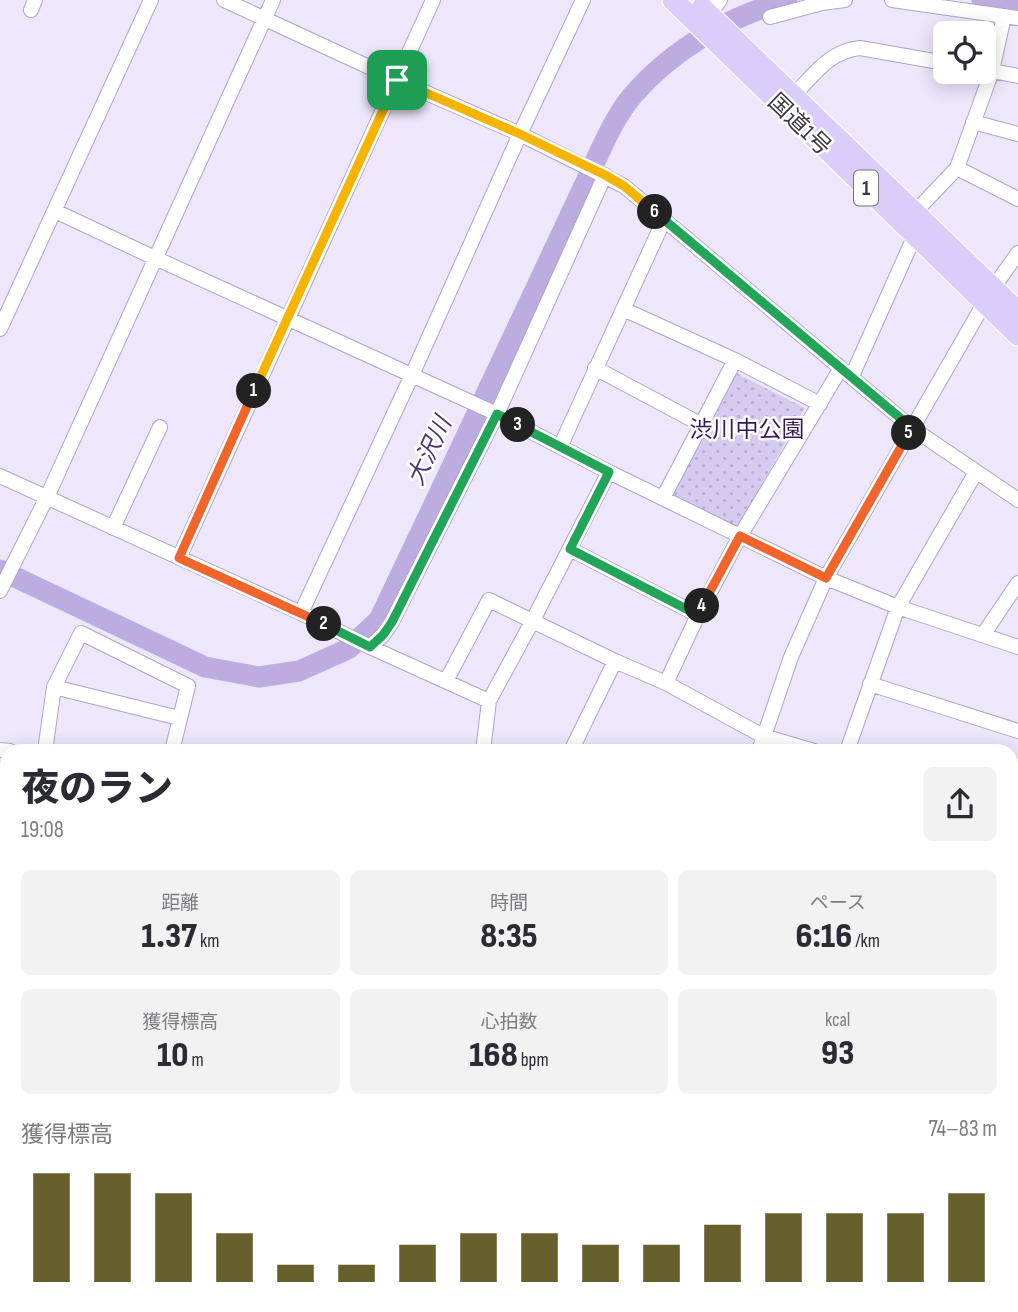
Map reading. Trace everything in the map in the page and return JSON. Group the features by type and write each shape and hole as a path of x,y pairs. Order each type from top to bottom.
{"highway":[{"name":"国道1号","path":"673,0 712,19 915,212 989,295 1018,335"},
{"name":"国道1号","path":"712,19 915,235 989,295 1018,312"}],"street":[{"path":"0,329 151,0"},
{"path":"224,0 520,134 624,186 912,428 1018,500"},
{"path":"1,590 47,497 273,0"},
{"path":"179,558 433,0"},
{"path":"301,613 583,0"},
{"path":"770,17 795,9 845,0"},
{"path":"892,0 1011,17 996,52"},
{"path":"793,96 829,59 847,49 860,48 933,61"},
{"path":"996,72 1018,76"},
{"path":"915,212 957,168 984,84"},
{"path":"974,122 1018,134"},
{"path":"957,168 1018,199"},
{"path":"370,647 392,622 497,414 605,175"},
{"path":"55,211 466,399 826,578 898,607 1018,647"},
{"path":"560,447 664,220"},
{"path":"666,683 740,536 820,404 847,372 915,235"},
{"path":"761,744 791,657 826,578 989,295 1018,253"},
{"path":"623,309 735,360 820,404"},
{"path":"663,498 735,360"},
{"path":"595,368 702,425"},
{"path":"113,528 160,427"},
{"path":"484,744 489,701 609,472"},
{"path":"849,744 898,607 976,472"},
{"path":"0,476 489,701"},
{"path":"570,549 698,615"},
{"path":"983,635 1018,583"},
{"path":"446,681 489,600 666,683 763,736 790,744"},
{"path":"46,744 54,687 80,633 188,685 173,744"},
{"path":"574,744 615,661"},
{"path":"870,684 1018,730"},
{"path":"54,687 179,718"}],"green space":[{"name":"渋川中公園","path":"732,371 805,408 736,530 666,495"}],"waterway":[{"name":"大沢川","path":"0,570 205,667 259,677 299,671 348,649 379,620 603,144 625,105 648,79 684,49 723,25 787,0"},
{"name":"大沢川","path":"982,0 1018,5"}],"route":[{"path":"397,80 520,134 624,186 912,428 826,578 740,536 698,615 570,549 609,472 497,414 392,622 370,647 179,558 397,80"}]}
